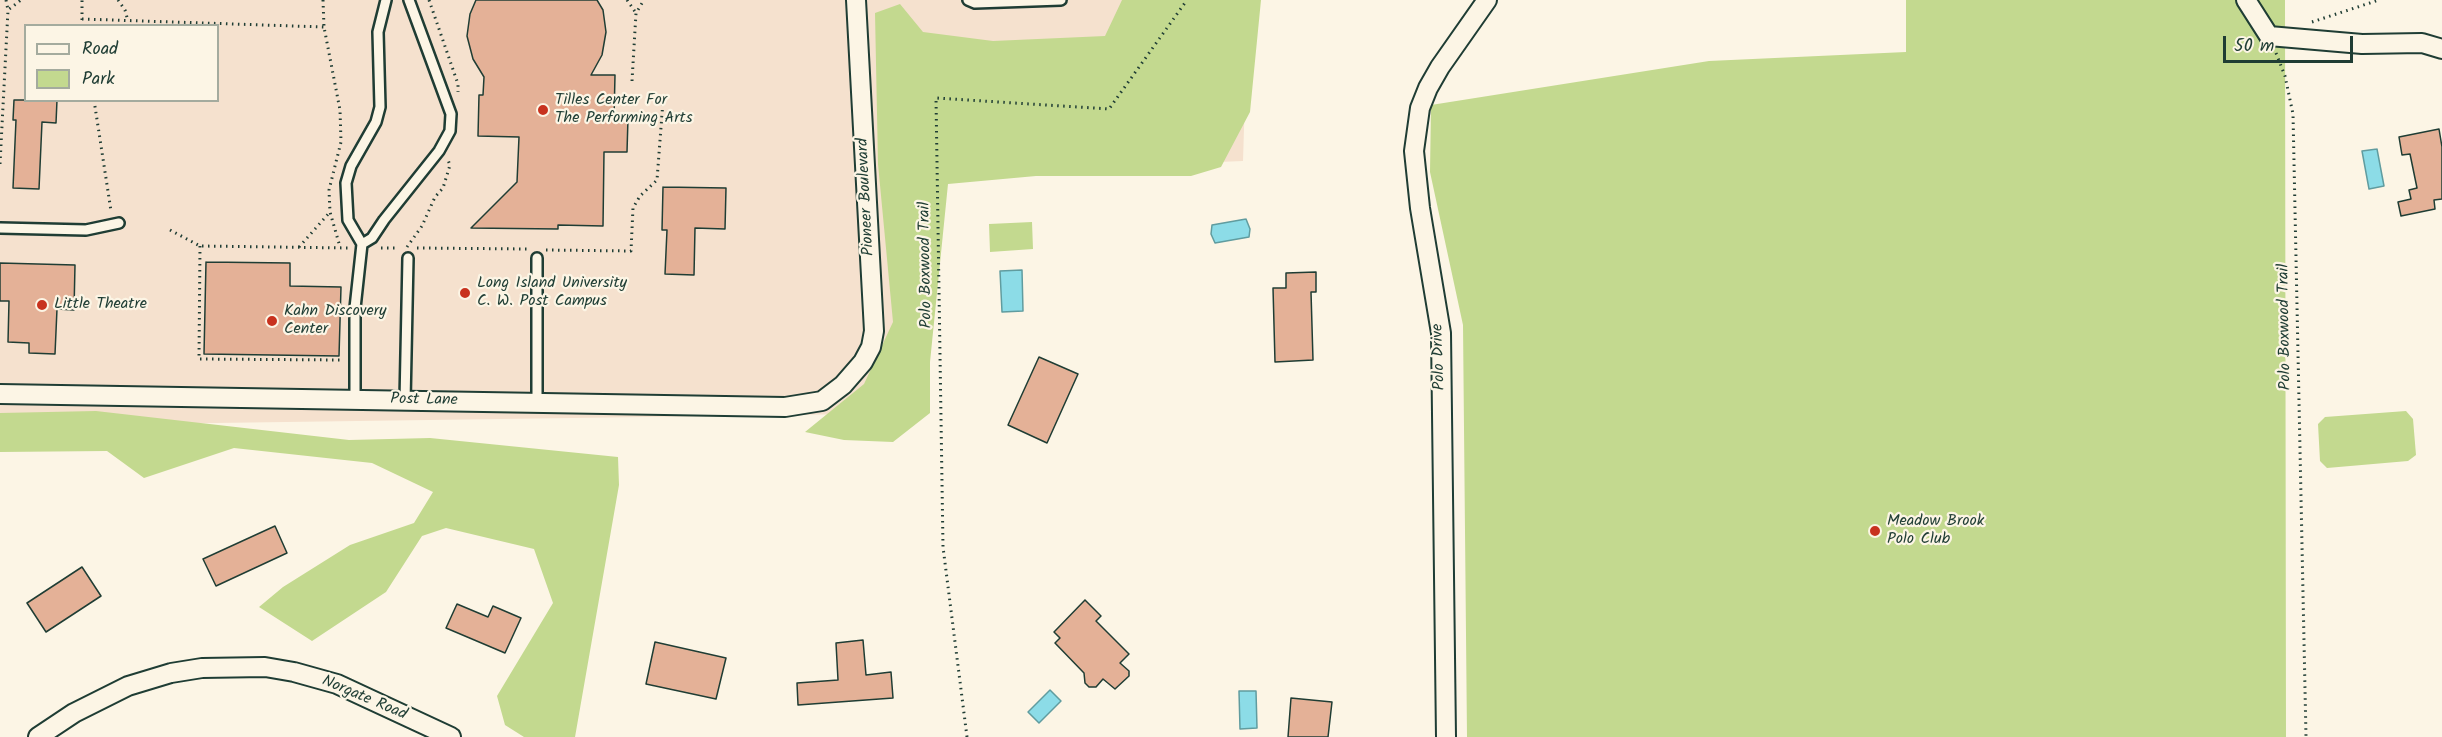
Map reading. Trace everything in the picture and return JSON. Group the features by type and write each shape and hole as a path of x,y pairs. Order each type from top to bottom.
{"street":[{"name":"Pioneer Boulevard","path":"843,386 863,362 871,347 874,331 856,0"},
{"name":"Polo Drive","path":"1446,737 1441,333 1420,208 1414,151 1420,108 1428,88 1487,0"},
{"path":"2246,0 2269,36 2362,44 2422,43 2442,49"},
{"name":"Post Lane","path":"0,394 785,407 822,401 843,386"},
{"name":"Norgate Road","path":"38,737 74,713 128,686 171,673 202,668 265,667 337,684 451,737"}],"lane":[{"path":"355,400 356,308 362,246 348,220 345,183 351,166 376,122 380,107 378,32 386,0"},
{"path":"362,246 372,238 439,151 450,131 451,114 409,0"},
{"path":"968,0 975,3 1061,0"},
{"path":"0,228 86,230 116,224"},
{"path":"405,401 407,253"},
{"path":"537,258 537,403"}],"path":[{"path":"0,164 8,10 6,0"},
{"path":"8,10 21,0"},
{"path":"82,0 82,24"},
{"path":"118,0 125,10 128,21"},
{"path":"323,0 324,27 340,110 341,142 328,190 330,212 340,248"},
{"path":"429,0 458,84 458,95"},
{"path":"627,0 636,13"},
{"path":"632,81 636,13 644,0"},
{"name":"Polo Boxwood Trail","path":"967,737 944,547 936,98 1109,109 1187,0"},
{"path":"2302,25 2379,0"},
{"path":"82,19 324,27"},
{"name":"Polo Boxwood Trail","path":"2269,36 2286,76 2293,114 2306,737"},
{"path":"383,240 378,248 407,253 630,251 633,208 640,196 657,180 663,101"},
{"path":"94,102 116,224"},
{"path":"407,253 435,197 443,188 450,165 447,154 443,164"},
{"path":"299,247 330,212"},
{"path":"170,230 200,246 340,248 362,246"},
{"path":"200,246 199,358 343,360"}],"shaded area":[{"name":"Long Island University C. W. Post Campus","path":"0,0 1248,0 1243,161 929,174 930,413 0,426"}],"green space":[{"path":"1122,0 1261,0 1250,112 1221,167 1191,176 1036,176 948,184 930,362 930,413 893,442 844,440 805,432 864,384 893,322 878,164 875,13 900,4 923,32 993,41 1105,36"},
{"name":"Meadow Brook Polo Club","path":"1906,0 2285,0 2286,737 1467,737 1463,325 1430,172 1431,105 1709,61 1906,52"},
{"path":"1032,222 1033,249 990,252 989,224"},
{"path":"96,411 349,440 430,438 618,457 619,485 575,737 524,737 505,725 497,696 553,603 534,549 446,528 422,536 386,592 312,641 259,607 283,587 350,545 414,523 433,492 372,463 234,448 144,478 107,451 0,452 0,413"},
{"path":"2406,411 2413,419 2416,455 2408,461 2327,468 2320,461 2318,424 2325,417"}],"water":[{"path":"2377,149 2384,186 2369,189 2362,151"},
{"path":"1246,219 1250,229 1249,237 1215,243 1211,234 1212,225"},
{"path":"1022,270 1023,311 1002,312 1000,271"},
{"path":"1050,690 1061,701 1039,723 1028,712"},
{"path":"1239,691 1256,691 1257,728 1240,729"}],"building":[{"name":"Tilles Center For The Performing Arts","path":"476,0 597,0 603,10 606,32 602,55 591,75 615,75 614,118 628,118 627,152 604,152 603,226 558,225 558,229 471,228 517,182 519,137 478,136 479,95 483,95 484,77 473,59 467,36 470,14"},
{"path":"14,100 57,102 56,123 42,122 39,189 13,188 16,120 13,120"},
{"path":"2439,129 2442,147 2442,199 2434,200 2435,209 2401,216 2398,202 2411,199 2409,190 2417,188 2410,154 2402,155 2399,137"},
{"path":"663,187 726,188 725,229 695,228 694,275 665,274 667,230 662,230"},
{"name":"Kahn Discovery Center","path":"206,262 290,263 290,286 341,287 339,356 204,354"},
{"name":"Little Theatre","path":"0,263 75,265 74,310 57,309 55,354 29,353 29,343 8,342 9,301 0,301"},
{"path":"1316,272 1316,292 1311,292 1313,360 1275,362 1273,288 1286,288 1286,273"},
{"path":"1039,357 1078,374 1047,443 1008,425"},
{"path":"275,526 287,553 216,586 203,559"},
{"path":"82,567 101,596 46,632 27,603"},
{"path":"1085,600 1101,616 1096,621 1129,654 1120,663 1129,671 1129,676 1115,689 1103,679 1096,687 1089,687 1085,683 1084,673 1055,643 1060,638 1054,632"},
{"path":"457,604 488,617 493,606 521,618 505,653 446,628"},
{"path":"863,640 866,675 891,672 893,698 798,705 797,683 838,680 836,643"},
{"path":"655,642 726,658 716,699 646,684"},
{"path":"1291,698 1332,702 1328,737 1288,737"}],"place":[{"name":"Tilles Center For The Performing Arts","path":"543,110"},
{"name":"Long Island University C. W. Post Campus","path":"465,293"},
{"name":"Little Theatre","path":"42,305"},
{"name":"Kahn Discovery Center","path":"272,321"},
{"name":"Meadow Brook Polo Club","path":"1875,531"}]}
